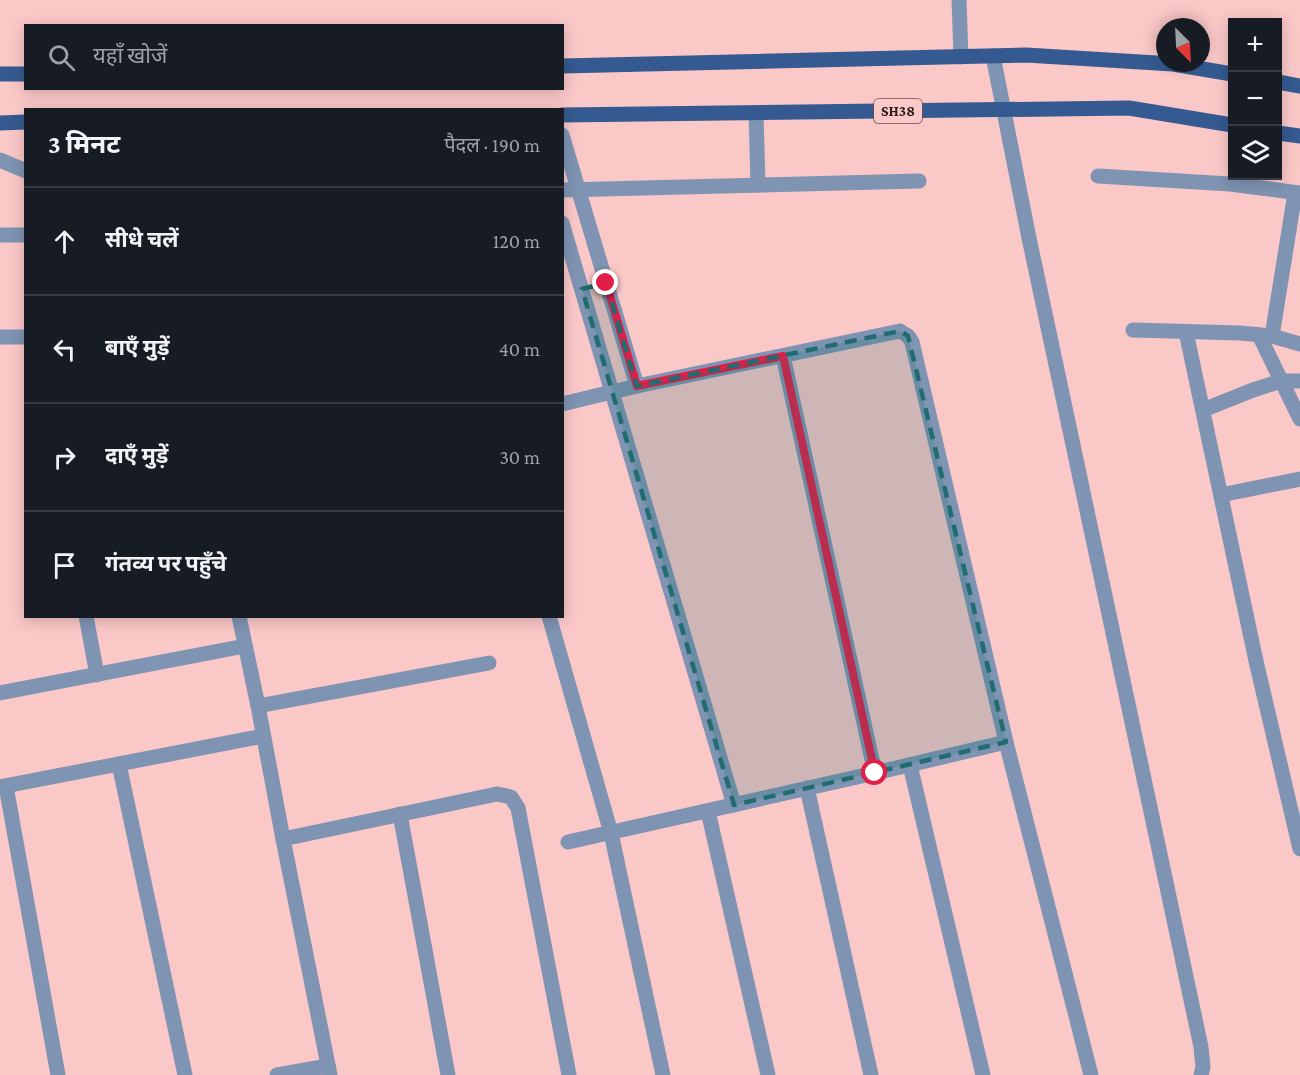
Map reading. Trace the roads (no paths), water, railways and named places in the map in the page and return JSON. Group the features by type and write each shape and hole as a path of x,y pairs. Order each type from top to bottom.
{"main road":[{"path":"564,66 1026,55 1173,64 1228,73"},
{"path":"0,74 24,74"},
{"path":"1282,83 1300,86"},
{"name":"SH38","path":"564,115 1129,108 1228,124"},
{"path":"0,123 24,122"},
{"path":"1282,134 1300,136"}],"street":[{"path":"959,0 961,57"},
{"path":"993,56 1002,110 1201,1047 1203,1067 1201,1075"},
{"path":"756,113 758,185"},
{"path":"564,141 637,386"},
{"path":"0,160 24,170"},
{"path":"1098,176 1230,184 1298,193 1266,336 1281,381 1300,419"},
{"path":"564,190 919,181"},
{"path":"564,230 734,805"},
{"path":"0,235 24,235"},
{"path":"582,289 606,283"},
{"path":"1133,330 1240,333 1300,344"},
{"path":"564,404 637,386 900,332 908,336 912,342 1006,742 1091,1075"},
{"path":"1186,332 1256,662 1300,849"},
{"path":"0,337 24,337"},
{"path":"783,356 875,773"},
{"path":"1203,410 1281,381 1300,381"},
{"path":"1221,495 1300,479"},
{"path":"86,618 97,675"},
{"path":"239,618 329,1070 277,1075"},
{"path":"550,618 611,833 663,1075"},
{"path":"0,693 245,646"},
{"path":"258,706 489,663"},
{"path":"58,1075 3,787 263,736"},
{"path":"568,842 1006,742"},
{"path":"119,764 185,1075"},
{"path":"910,765 983,1075"},
{"path":"807,788 871,1075"},
{"path":"283,839 497,794 511,797 518,808 569,1075"},
{"path":"708,811 768,1075"},
{"path":"400,814 448,1075"}]}
